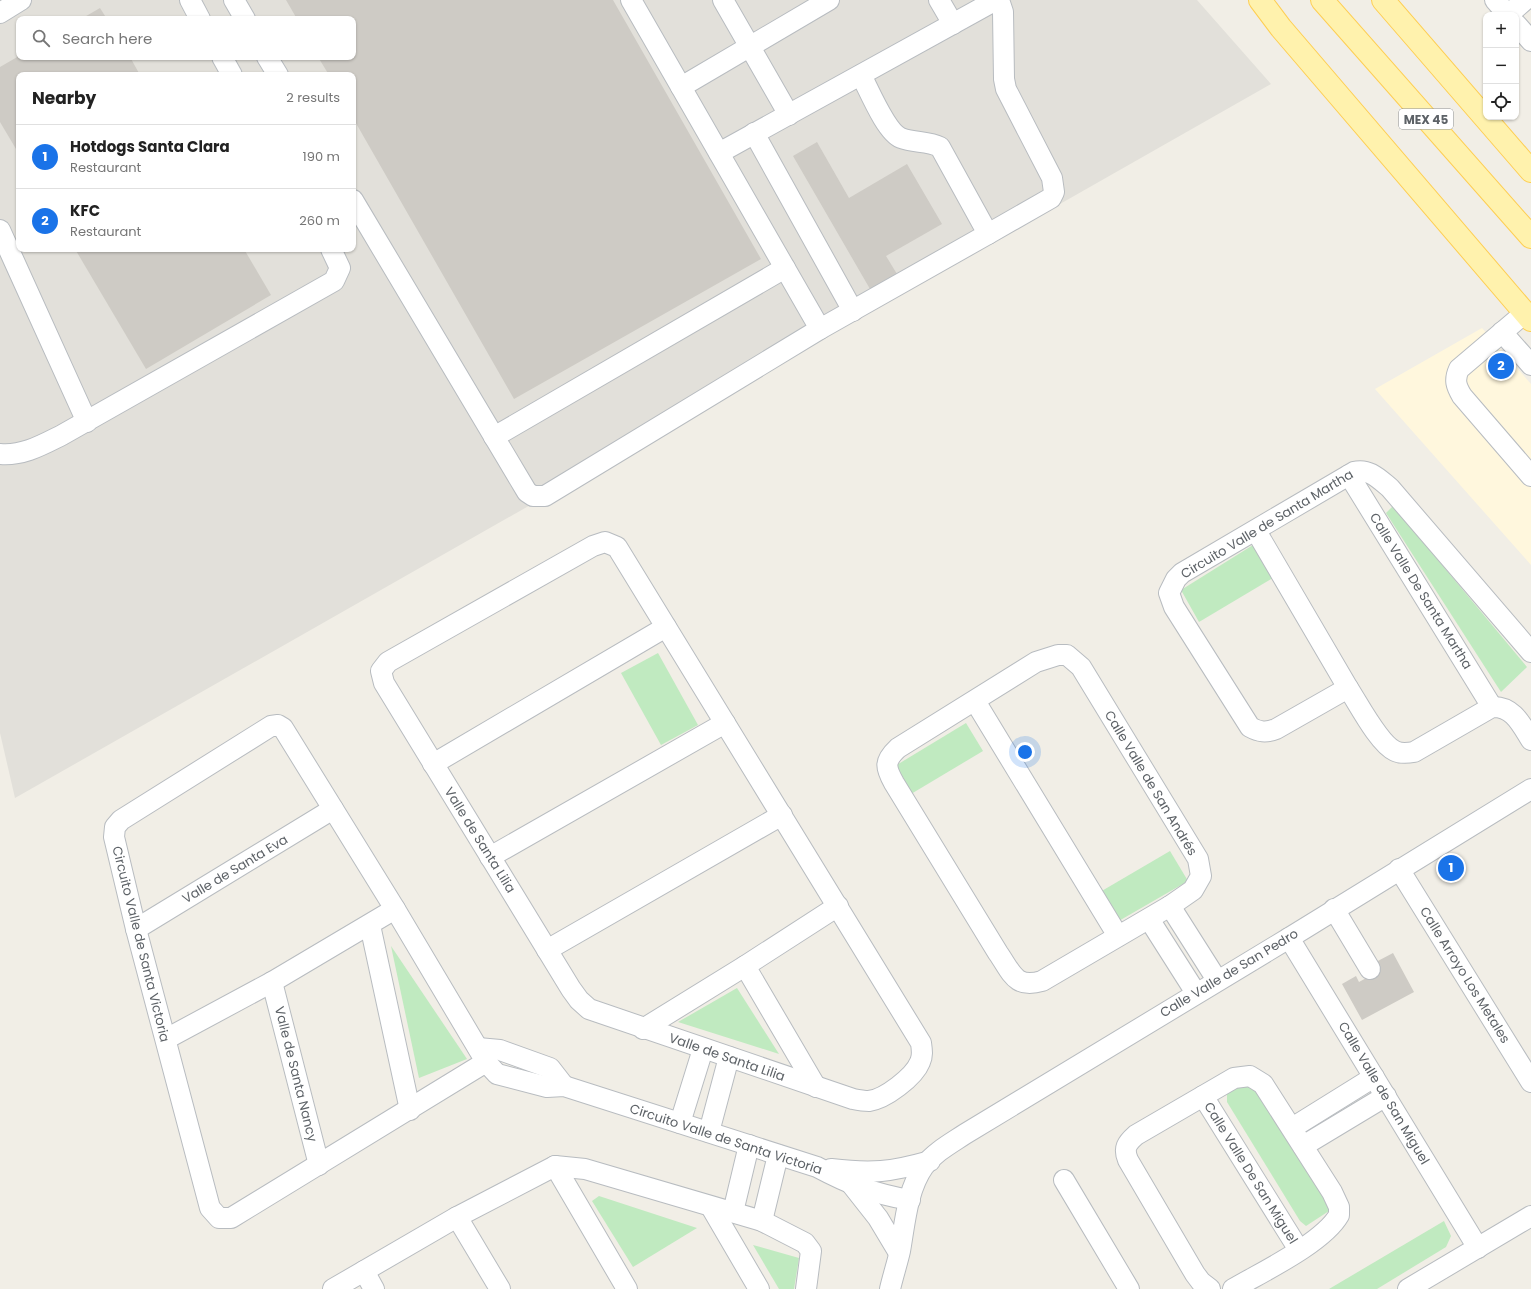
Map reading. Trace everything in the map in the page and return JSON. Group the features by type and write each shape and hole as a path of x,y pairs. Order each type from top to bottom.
{"main road":[{"path":"1248,0 1281,28"},
{"path":"1260,0 1281,28 1528,317"},
{"name":"MEX 45","path":"1322,0 1531,238"},
{"name":"MEX 45","path":"1383,0 1531,170"}],"street":[{"path":"0,13 21,0"},
{"path":"190,0 198,16"},
{"path":"234,0 243,16"},
{"path":"631,0 820,329"},
{"path":"723,0 789,115"},
{"path":"681,87 829,0"},
{"path":"939,0 952,24"},
{"path":"356,205 527,492 533,496 544,496 820,329 1051,198 1054,192 1052,178 1006,89 1003,65 1003,12 998,0 718,153"},
{"path":"1495,0 1505,12"},
{"path":"1511,12 1525,0"},
{"path":"1519,27 1531,41"},
{"path":"224,60 230,72"},
{"path":"269,60 276,72"},
{"path":"861,75 892,132 906,140 934,144 940,147 988,234"},
{"path":"754,134 853,311"},
{"path":"0,230 87,422"},
{"path":"0,454 13,455 33,449 87,422 334,280 340,268 333,252"},
{"path":"494,437 785,268"},
{"path":"1528,317 1502,332 1459,369 1455,377 1456,386 1462,396 1531,476"},
{"path":"1502,332 1531,365"},
{"name":"Circuito Valle de Santa Martha","path":"1348,688 1276,730 1265,732 1258,731 1250,727 1174,607 1170,593 1176,578 1182,573 1358,471 1364,471 1379,478 1390,488 1531,652"},
{"name":"Calle Valle De Santa Martha","path":"1349,475 1492,707"},
{"path":"1256,531 1348,688 1383,741 1396,751 1405,753 1414,752 1492,707 1499,707 1512,712 1531,740"},
{"name":"Valle de Santa Lilia","path":"606,542 617,547 725,723 914,1030 921,1044 922,1055 920,1063 914,1071 890,1092 880,1098 868,1101 853,1099 589,1009 579,1000 490,857 384,683 381,671 388,662 593,546 606,542"},
{"path":"433,764 666,627"},
{"name":"Calle Valle de San Andrés","path":"1067,655 1075,660 1081,667 1198,859 1201,876 1198,883 1193,890 1170,906 1042,981 1026,984 1020,982 998,953 894,783 887,767 888,761 898,748 1036,662 1048,657 1067,655"},
{"path":"975,701 1118,936"},
{"path":"490,857 725,723"},
{"name":"Circuito Valle de Santa Victoria","path":"482,1055 410,1110 231,1218 219,1218 210,1208 136,929 114,837 115,827 121,820 270,726 278,725 283,728 395,909 482,1055 497,1074 547,1087 564,1086 816,1167 852,1185 893,1197 910,1200"},
{"name":"Calle Valle de San Pedro","path":"890,1289 916,1180 936,1153 1531,789"},
{"name":"Valle de Santa Eva","path":"136,929 334,810"},
{"path":"548,950 782,815"},
{"name":"Calle Arroyo Los Metales","path":"1399,869 1531,1082"},
{"path":"643,1028 745,966 838,906"},
{"path":"1170,906 1217,980"},
{"path":"166,1039 272,982 395,909"},
{"path":"1334,909 1370,969"},
{"path":"1149,919 1196,993"},
{"path":"370,925 410,1110"},
{"name":"Calle Valle de San Miguel","path":"1289,938 1478,1248"},
{"path":"745,966 816,1087"},
{"name":"Valle de Santa Nancy","path":"272,982 319,1165"},
{"path":"680,1123 703,1049"},
{"path":"708,1132 728,1057"},
{"path":"1210,1289 1201,1282 1195,1274 1128,1160 1125,1150 1126,1145 1136,1135 1234,1078 1250,1076 1263,1084 1292,1128 1336,1199 1339,1215 1329,1228 1299,1250 1233,1289"},
{"path":"1292,1128 1374,1077"},
{"name":"Calle Valle De San Miguel","path":"1203,1096 1299,1250"},
{"path":"1303,1146 1386,1096"},
{"path":"733,1212 749,1145"},
{"path":"762,1221 778,1155"},
{"name":"Calle Valle de San Pedro","path":"816,1167 872,1173 903,1169 930,1161"},
{"path":"333,1289 457,1217 555,1166 585,1169 762,1221 805,1243 811,1251 806,1289"},
{"path":"555,1166 627,1289"},
{"path":"1064,1180 1129,1289"},
{"path":"852,1185 878,1218 899,1253"},
{"path":"712,1206 758,1289"},
{"path":"1408,1289 1531,1216"},
{"path":"457,1217 500,1289"},
{"path":"364,1271 374,1289"}],"shaded area":[{"path":"0,0 1197,0 1271,84 15,798 0,733"},
{"path":"1482,328 1531,384 1531,565 1375,389"}],"green space":[{"path":"1393,506 1527,667 1501,692 1386,513"},
{"path":"1253,545 1273,578 1199,622 1181,590"},
{"path":"658,653 698,725 661,745 621,673"},
{"path":"966,723 983,751 911,794 895,766"},
{"path":"1170,851 1188,881 1117,922 1100,892"},
{"path":"391,946 467,1059 419,1078"},
{"path":"737,988 779,1054 678,1022"},
{"path":"1245,1083 1253,1085 1328,1205 1329,1211 1306,1226 1300,1221 1227,1102 1227,1093"},
{"path":"599,1196 697,1228 633,1267 592,1201"},
{"path":"1444,1221 1451,1236 1446,1247 1377,1289 1329,1289"},
{"path":"753,1245 799,1258 794,1289 779,1289"}],"building":[{"path":"286,0 613,0 761,259 514,399 356,123 356,72 327,72 320,60 356,60 356,16 295,16"},
{"path":"100,8 105,16 86,16"},
{"path":"16,58 16,60 132,60 138,72 16,72 16,149 0,122 0,67"},
{"path":"817,142 849,198 907,164 942,224 886,256 897,274 870,289 793,156"},
{"path":"77,252 246,252 271,295 146,369"},
{"path":"1393,953 1414,992 1362,1020 1342,984 1356,976 1359,982 1379,971 1374,963"}],"place":[{"name":"KFC","path":"1501,366"},
{"name":"Hotdogs Santa Clara","path":"1451,868"}]}
